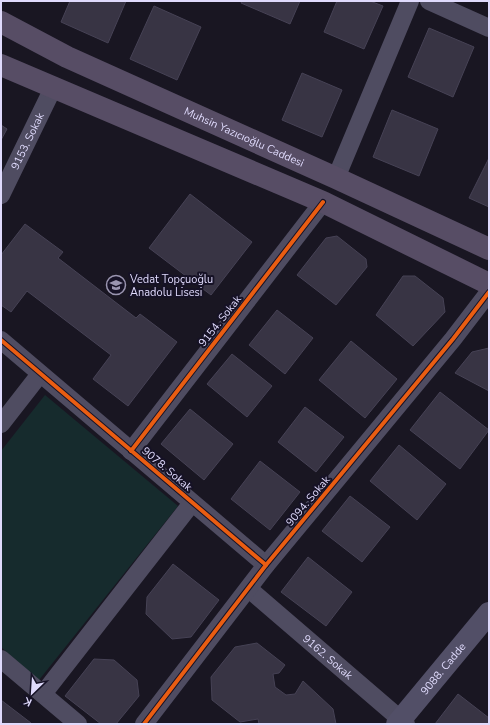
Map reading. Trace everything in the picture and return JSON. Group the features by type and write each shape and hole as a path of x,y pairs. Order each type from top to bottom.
{"main road":[{"name":"Muhsin Yazıcıoğlu Caddesi","path":"1,22 67,57 336,178 489,249"},
{"path":"1,65 54,86 322,202 489,284"}],"street":[{"path":"336,178 410,1"},
{"path":"429,1 489,28"},
{"name":"9153. Sokak","path":"1,195 54,86"},
{"name":"9154. Sokak","path":"131,451 322,202"},
{"name":"9094. Sokak","path":"144,724 250,589 266,566 453,339 489,292"},
{"name":"9078. Sokak","path":"1,340 266,566"},
{"path":"1,424 40,374"},
{"path":"43,694 192,503"},
{"name":"9162. Sokak","path":"250,589 402,722"},
{"name":"9088. Cadde","path":"402,722 489,613"},
{"path":"1,659 78,724"}],"green space":[{"path":"45,395 178,506 39,680 1,647 1,451"}],"building":[{"path":"70,1 126,1 108,43 61,22"},
{"path":"242,1 300,1 290,24 241,3"},
{"path":"337,1 370,1 383,6 364,49 324,32"},
{"path":"154,6 201,27 177,80 130,59"},
{"path":"429,28 474,47 453,97 408,77"},
{"path":"302,73 342,90 322,137 282,120"},
{"path":"392,110 438,129 419,176 373,157"},
{"path":"1,125 7,129 1,140"},
{"path":"489,158 489,207 469,198"},
{"path":"190,194 252,242 211,295 149,248"},
{"path":"25,224 63,252 58,258 136,318 140,314 177,342 128,406 93,379 111,355 27,291 11,312 1,305 1,255"},
{"path":"337,236 366,259 367,267 336,305 297,275 326,238"},
{"path":"403,276 415,276 443,298 445,312 413,346 376,315"},
{"path":"277,310 313,338 285,374 249,345"},
{"path":"351,341 397,379 365,418 319,380"},
{"path":"489,348 489,391 455,373 472,352"},
{"path":"232,354 272,386 247,417 207,384"},
{"path":"440,392 489,430 460,469 410,430"},
{"path":"305,407 344,437 316,472 278,442"},
{"path":"190,409 233,444 204,480 161,444"},
{"path":"399,445 446,484 417,520 370,481"},
{"path":"260,461 300,492 270,530 231,499"},
{"path":"350,496 390,527 362,562 322,531"},
{"path":"308,557 352,592 326,626 281,592"},
{"path":"173,564 219,600 191,637 172,639 146,614 147,597"},
{"path":"257,643 285,665 279,673 273,674 275,687 286,695 295,694 303,681 333,709 336,724 259,724 258,719 240,722 212,700 211,677 235,647"},
{"path":"94,659 114,660 137,680 139,696 116,724 101,724 65,696"},
{"path":"458,694 489,718 489,724 435,724"},
{"path":"1,700 31,723 1,724"}],"cycle path":[{"path":"131,451 323,202"},
{"path":"144,724 266,565 453,339 489,292"},
{"path":"1,340 266,565"}],"place":[{"name":"Vedat Topçuoğlu Anadolu Lisesi","path":"116,285"}]}
